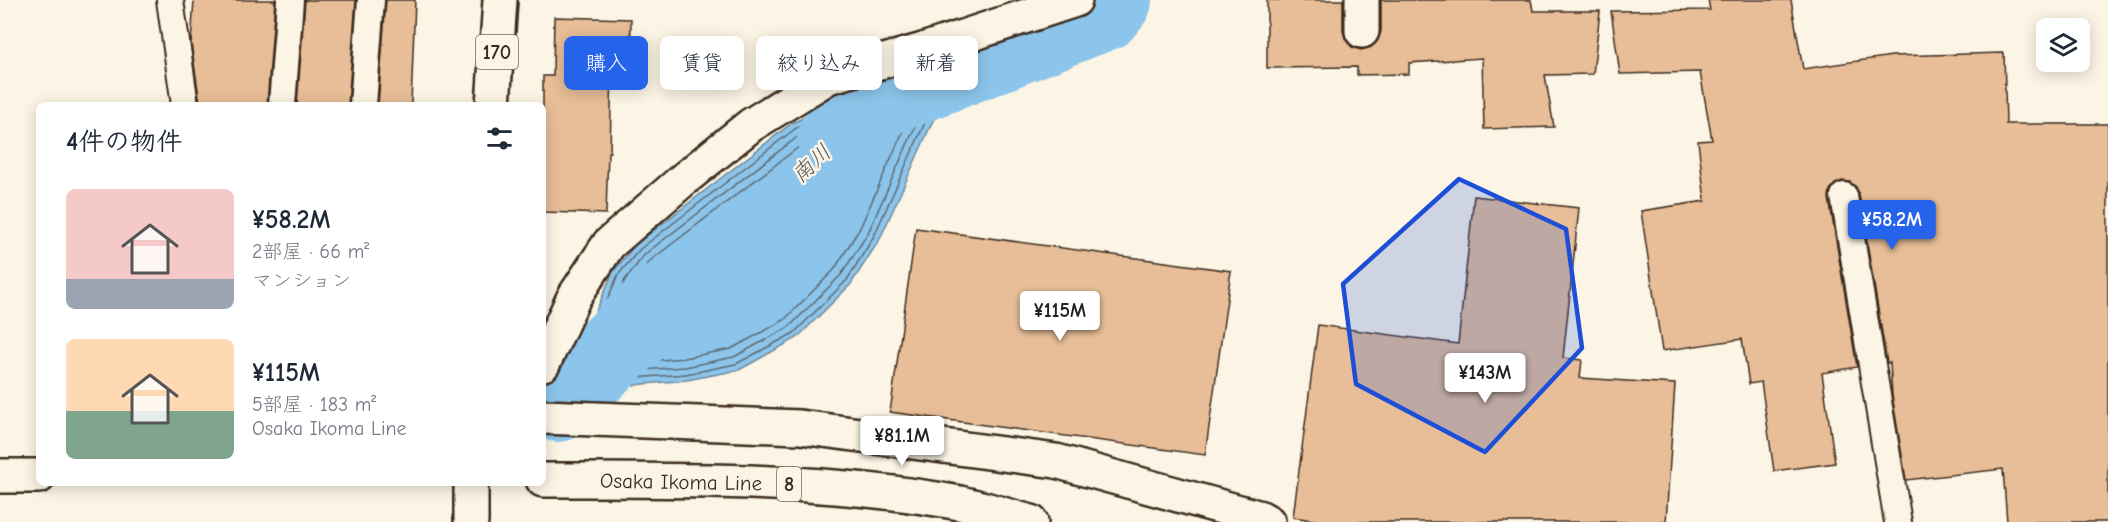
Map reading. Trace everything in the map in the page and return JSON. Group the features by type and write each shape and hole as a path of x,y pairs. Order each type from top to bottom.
{"main road":[{"name":"170","path":"493,102 500,0"},
{"path":"546,358 574,297 609,244 751,125 828,77 923,50 1075,0"},
{"path":"546,417 800,427 1056,461 1268,522"},
{"path":"0,476 36,476"},
{"name":"Osaka Ikoma Line","path":"546,480 715,480 845,487 962,504 1031,522"},
{"path":"471,486 471,522"}],"lane":[{"path":"170,0 185,102"},
{"path":"282,102 290,0"},
{"path":"363,102 370,0"},
{"path":"1844,196 1898,522"}],"highlighted area":[{"path":"1459,179 1566,229 1582,348 1485,452 1356,384 1343,284"}],"water":[{"path":"894,77 894,90 938,90 944,96 880,239 851,284 797,338 739,370 687,380 592,389 572,366 613,272 635,245 792,123 865,90 882,90 882,82"}],"building":[{"path":"194,0 275,0 267,102 200,102 191,43"},
{"path":"305,0 356,0 348,102 297,102"},
{"path":"386,0 415,0 411,102 378,102"},
{"path":"1267,0 1343,0 1343,31 1346,40 1352,47 1361,50 1371,47 1378,40 1381,31 1381,0 1531,0 1533,11 1600,11 1593,74 1545,75 1554,127 1484,129 1482,58 1409,63 1409,74 1357,75 1357,67 1267,68"},
{"path":"1708,0 1791,0 1803,69 1892,56 2004,53 2006,124 2108,124 2108,522 2007,522 2003,469 1906,480 1892,395 1890,363 1887,363 1859,194 1850,182 1842,181 1835,184 1830,190 1829,198 1857,367 1822,373 1835,463 1774,471 1761,382 1749,384 1742,339 1662,351 1641,211 1705,201 1698,141 1712,140 1700,72 1620,74 1611,11 1710,10"},
{"path":"554,17 631,19 631,36 564,36 564,90 611,90 606,214 546,212 546,102 543,102 543,76 553,76"},
{"path":"1474,196 1579,208 1563,358 1582,360 1580,378 1675,384 1666,522 1327,522 1293,517 1318,325 1458,344"},
{"path":"916,228 1231,271 1205,455 890,412"}],"waterway":[{"name":"南川","path":"837,138 880,98 1103,11 1112,0"},
{"name":"南川","path":"558,402 663,302"}]}
